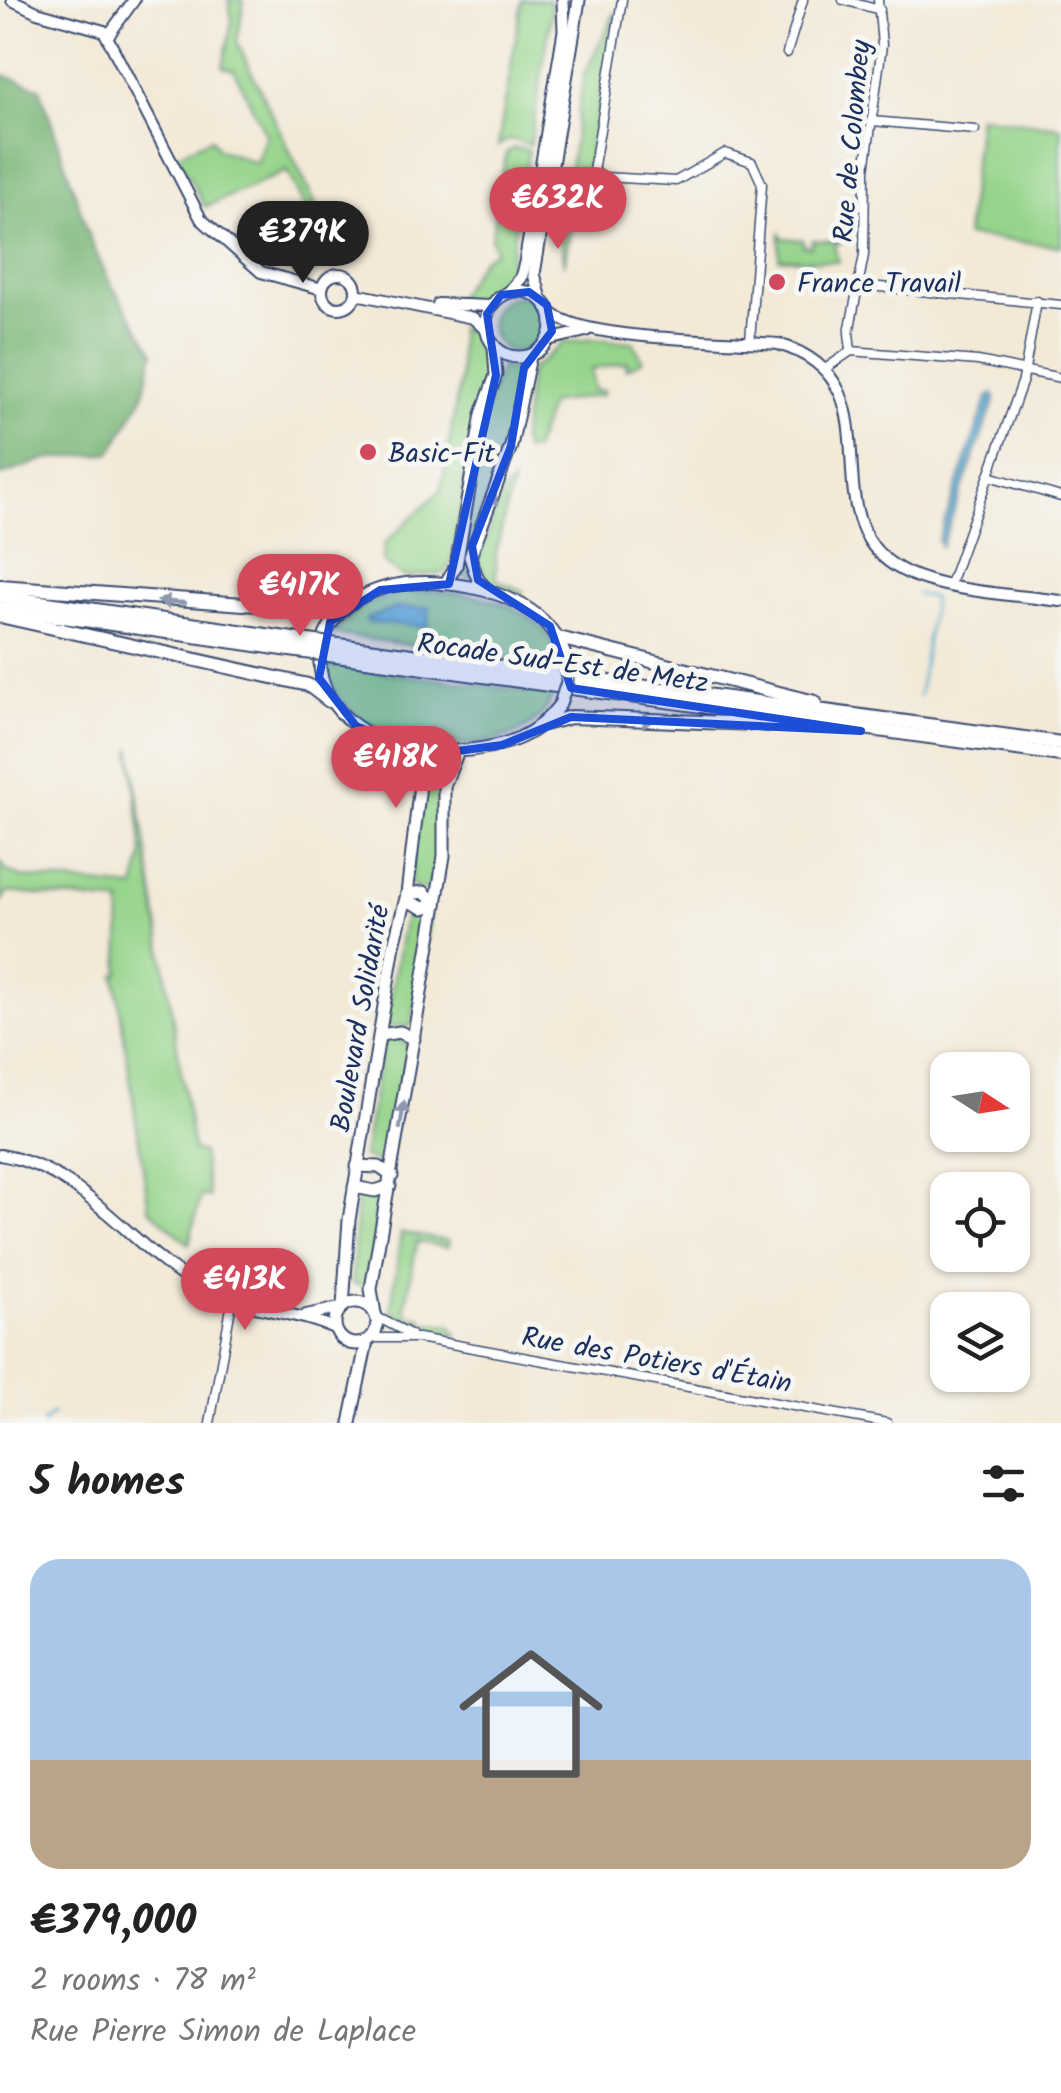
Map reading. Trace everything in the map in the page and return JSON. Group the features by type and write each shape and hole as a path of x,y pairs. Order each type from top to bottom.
{"highway":[{"path":"0,586 340,611"},
{"name":"Rocade Sud-Est de Metz","path":"0,596 292,645"},
{"name":"Rocade Sud-Est de Metz","path":"0,608 1061,742"},
{"path":"0,616 308,686 329,701"},
{"path":"558,638 905,722"},
{"name":"Rocade Sud-Est de Metz","path":"345,652 862,731 1061,755"},
{"path":"544,724 571,717 862,731"}],"main road":[{"path":"444,584 456,566 482,414 496,375 494,346 486,330 490,306 509,292 523,273 564,31 563,0"},
{"path":"490,592 478,580 470,558 512,446 530,356 548,340 550,312 534,274 579,0"},
{"path":"509,292 529,292 542,299"},
{"path":"494,346 514,357 530,356"},
{"path":"444,584 490,592 538,614 558,638 567,661 568,682 560,704 544,724 518,740 458,751 402,746 356,726 329,701 319,678 318,655 324,632 340,611 380,590 444,584"},
{"name":"Boulevard Solidarité","path":"342,1307 354,1187 407,897 421,776 402,746"},
{"name":"Boulevard Solidarité","path":"376,1315 372,1289 444,856 444,786 458,751"},
{"path":"407,897 423,908 436,904"},
{"path":"380,1035 400,1032 414,1039"},
{"path":"354,1187 374,1191 391,1181 379,1167 358,1166"},
{"path":"350,1423 356,1380 376,1315 361,1302 342,1307 336,1329 346,1341 356,1380"},
{"path":"346,1341 369,1339"}],"street":[{"path":"12,0 36,12 97,26 108,36 201,218 260,272 322,289"},
{"path":"622,0 593,171 603,177 671,182 683,179 725,153 752,162 761,178 762,192 750,341"},
{"path":"788,53 803,0"},
{"path":"844,0 879,5"},
{"path":"97,26 130,4"},
{"path":"108,36 130,4"},
{"name":"Rue de Colombey","path":"851,351 882,45 879,5"},
{"path":"872,122 974,130"},
{"path":"341,274 353,281 356,294 347,306 337,308 326,302 322,289 328,278 341,274"},
{"path":"859,286 1061,305"},
{"path":"356,294 473,318 486,330"},
{"path":"950,584 1024,370 1038,301"},
{"path":"417,304 490,306"},
{"path":"550,312 562,322 593,330 750,341 792,348 825,369 850,416 854,498 867,537 903,571 950,584 1061,602"},
{"path":"548,340 593,330"},
{"path":"825,369 851,351 978,360 1061,378"},
{"path":"988,476 1061,497"},
{"path":"0,1156 31,1163 68,1181 180,1275 232,1302 300,1316 336,1329"},
{"path":"210,1423 232,1302"},
{"path":"300,1316 342,1307"},
{"name":"Rue des Potiers d'Étain","path":"376,1315 418,1338"},
{"name":"Rue des Potiers d'Étain","path":"369,1339 418,1338 887,1423"}],"highlighted area":[{"path":"529,292 547,305 552,331 524,368 511,446 472,546 478,580 550,626 571,688 861,731 571,717 502,745 458,751 402,745 356,726 319,678 330,622 380,590 449,584 496,375 487,314 501,295"}],"green space":[{"path":"228,0 244,0 237,42 316,205 306,210 287,171 205,207 177,155 211,138 218,149 256,163 266,135 234,70 223,67 232,21"},
{"path":"522,0 550,0 552,11 530,145 510,139 498,146"},
{"path":"616,11 588,167 591,177 606,183 578,183 564,265 560,231 584,74"},
{"path":"0,74 40,88 91,242 109,281 154,352 143,396 111,453 43,460 0,476"},
{"path":"979,116 1061,127 1061,246 966,236"},
{"path":"513,148 529,150 507,279 481,302 456,299 482,259 496,250 491,240 506,153"},
{"path":"780,234 783,238 803,240 803,246 811,247 812,240 841,242 834,246 839,262 779,258"},
{"path":"519,296 539,304 547,324 539,344 519,352 499,344 491,324 499,304"},
{"path":"459,328 476,334 491,372 475,419 451,564 443,574 403,577 383,562 384,544 441,490 460,379"},
{"path":"593,339 633,342 643,361 626,369 627,362 591,370 594,391 603,391 603,395 550,403 534,450 525,451 521,441 530,371 563,343"},
{"path":"501,367 519,372 509,437 467,550 471,578 459,574 487,407"},
{"path":"512,483 496,552 496,579 523,591 521,595 490,583 478,561 503,491"},
{"path":"417,591 483,598 525,614 553,644 559,666 333,634 360,608 392,595"},
{"path":"326,665 553,694 537,719 509,736 474,744 435,744 397,735 363,719 338,696"},
{"path":"131,748 193,1150 202,1153 209,1197 201,1195 189,1244 149,1209 115,975 119,974 121,903 7,892 0,904 0,861 7,871 21,877 135,888 143,855"},
{"path":"419,756 446,758 440,778 440,854 433,893 411,886"},
{"path":"406,909 430,914 411,1027 385,1026"},
{"path":"391,1037 406,1042 408,1051 387,1166 363,1157 382,1045"},
{"path":"382,1192 367,1286 352,1284 357,1195"},
{"path":"401,1233 449,1241 448,1247 417,1242 405,1309 410,1316 422,1318 421,1323 451,1325 457,1336 413,1328 391,1310"}],"water":[{"path":"993,394 995,399 941,547 938,541 988,397"},
{"path":"396,608 429,608 428,627 367,622 366,619"}],"waterway":[{"path":"916,594 933,598 919,696"},
{"path":"43,1423 53,1413"}],"place":[{"name":"France Travail","path":"777,282"},
{"name":"Basic-Fit","path":"368,452"}]}
